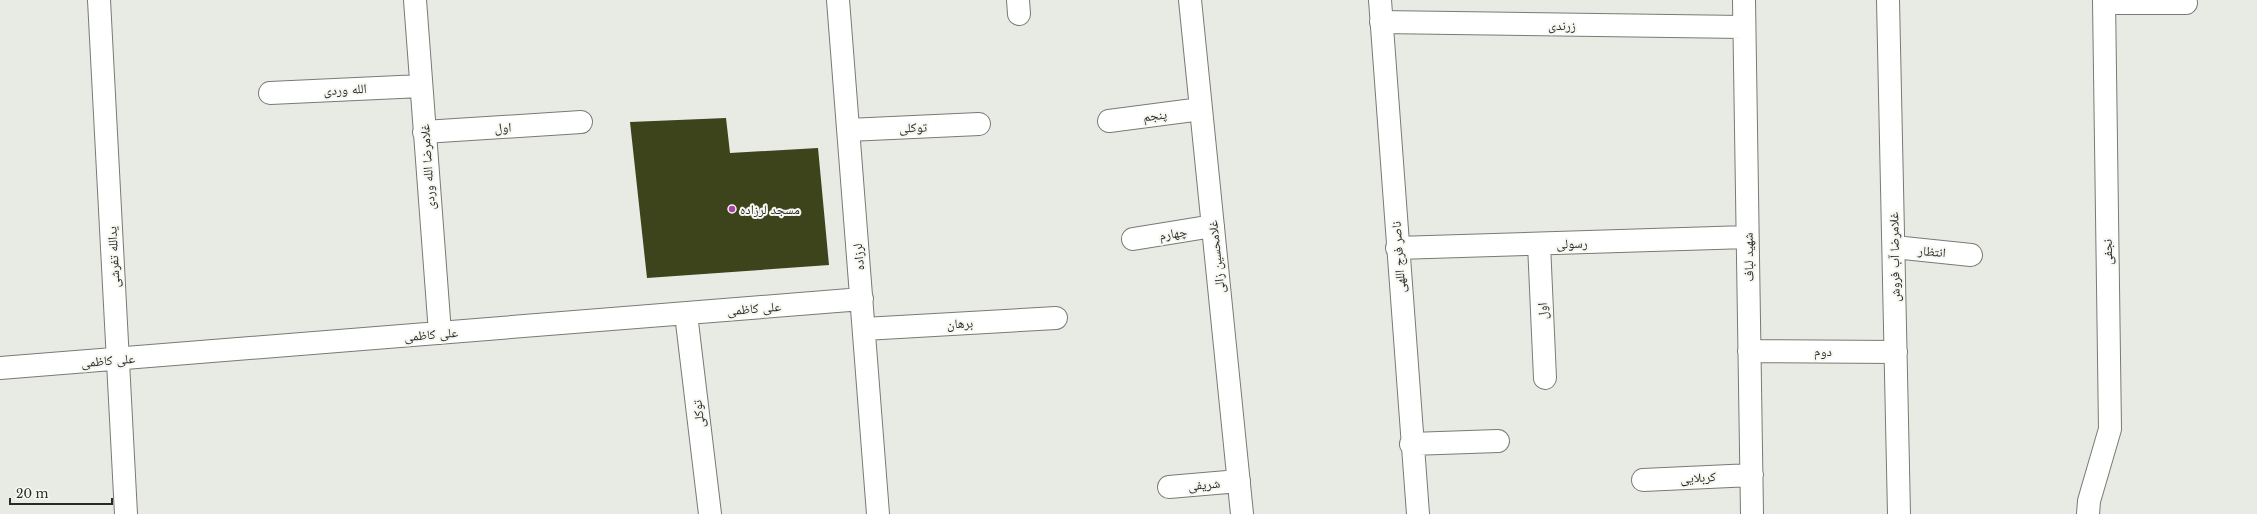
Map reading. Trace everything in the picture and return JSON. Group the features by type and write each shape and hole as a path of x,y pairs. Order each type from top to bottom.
{"street":[{"name":"یدالله تفرشی","path":"99,0 126,514"},
{"name":"غلامرضا الله وردی","path":"415,0 440,333"},
{"name":"لرزاده","path":"838,0 878,514"},
{"name":"غلامحسین زالی","path":"1190,0 1242,514"},
{"name":"ناصر فرج اللهی","path":"1380,0 1411,444 1418,514"},
{"name":"شهید لباف","path":"1744,0 1743,27 1752,514"},
{"name":"غلامرضا آب فروش","path":"1888,0 1899,514"},
{"path":"2104,1 2186,3"},
{"name":"نجفی","path":"2089,507 2110,429 2104,1"},
{"name":"زرندی","path":"1381,22 1743,27"},
{"name":"الله وردی","path":"270,93 421,86"},
{"name":"پنجم","path":"1109,120 1201,108"},
{"name":"اول","path":"424,132 581,122"},
{"name":"توکلی","path":"848,130 979,124"},
{"name":"چهارم","path":"1133,239 1213,226"},
{"name":"رسولی","path":"1397,248 1747,237"},
{"name":"اول","path":"1539,244 1545,378"},
{"name":"انتظار","path":"1894,247 1971,255"},
{"name":"علی کاظمی","path":"0,368 862,299"},
{"name":"توکلی","path":"686,314 710,514"},
{"name":"برهان","path":"864,329 1056,318"},
{"name":"دوم","path":"1749,351 1896,352"},
{"path":"1411,444 1498,441"},
{"name":"کربلایی","path":"1643,480 1752,475"},
{"name":"شریفی","path":"1169,487 1239,481"}],"building":[{"name":"مسجد لرزاده","path":"726,118 730,153 818,148 829,265 647,278 630,122"}],"place":[{"name":"مسجد لرزاده","path":"732,209"}]}
